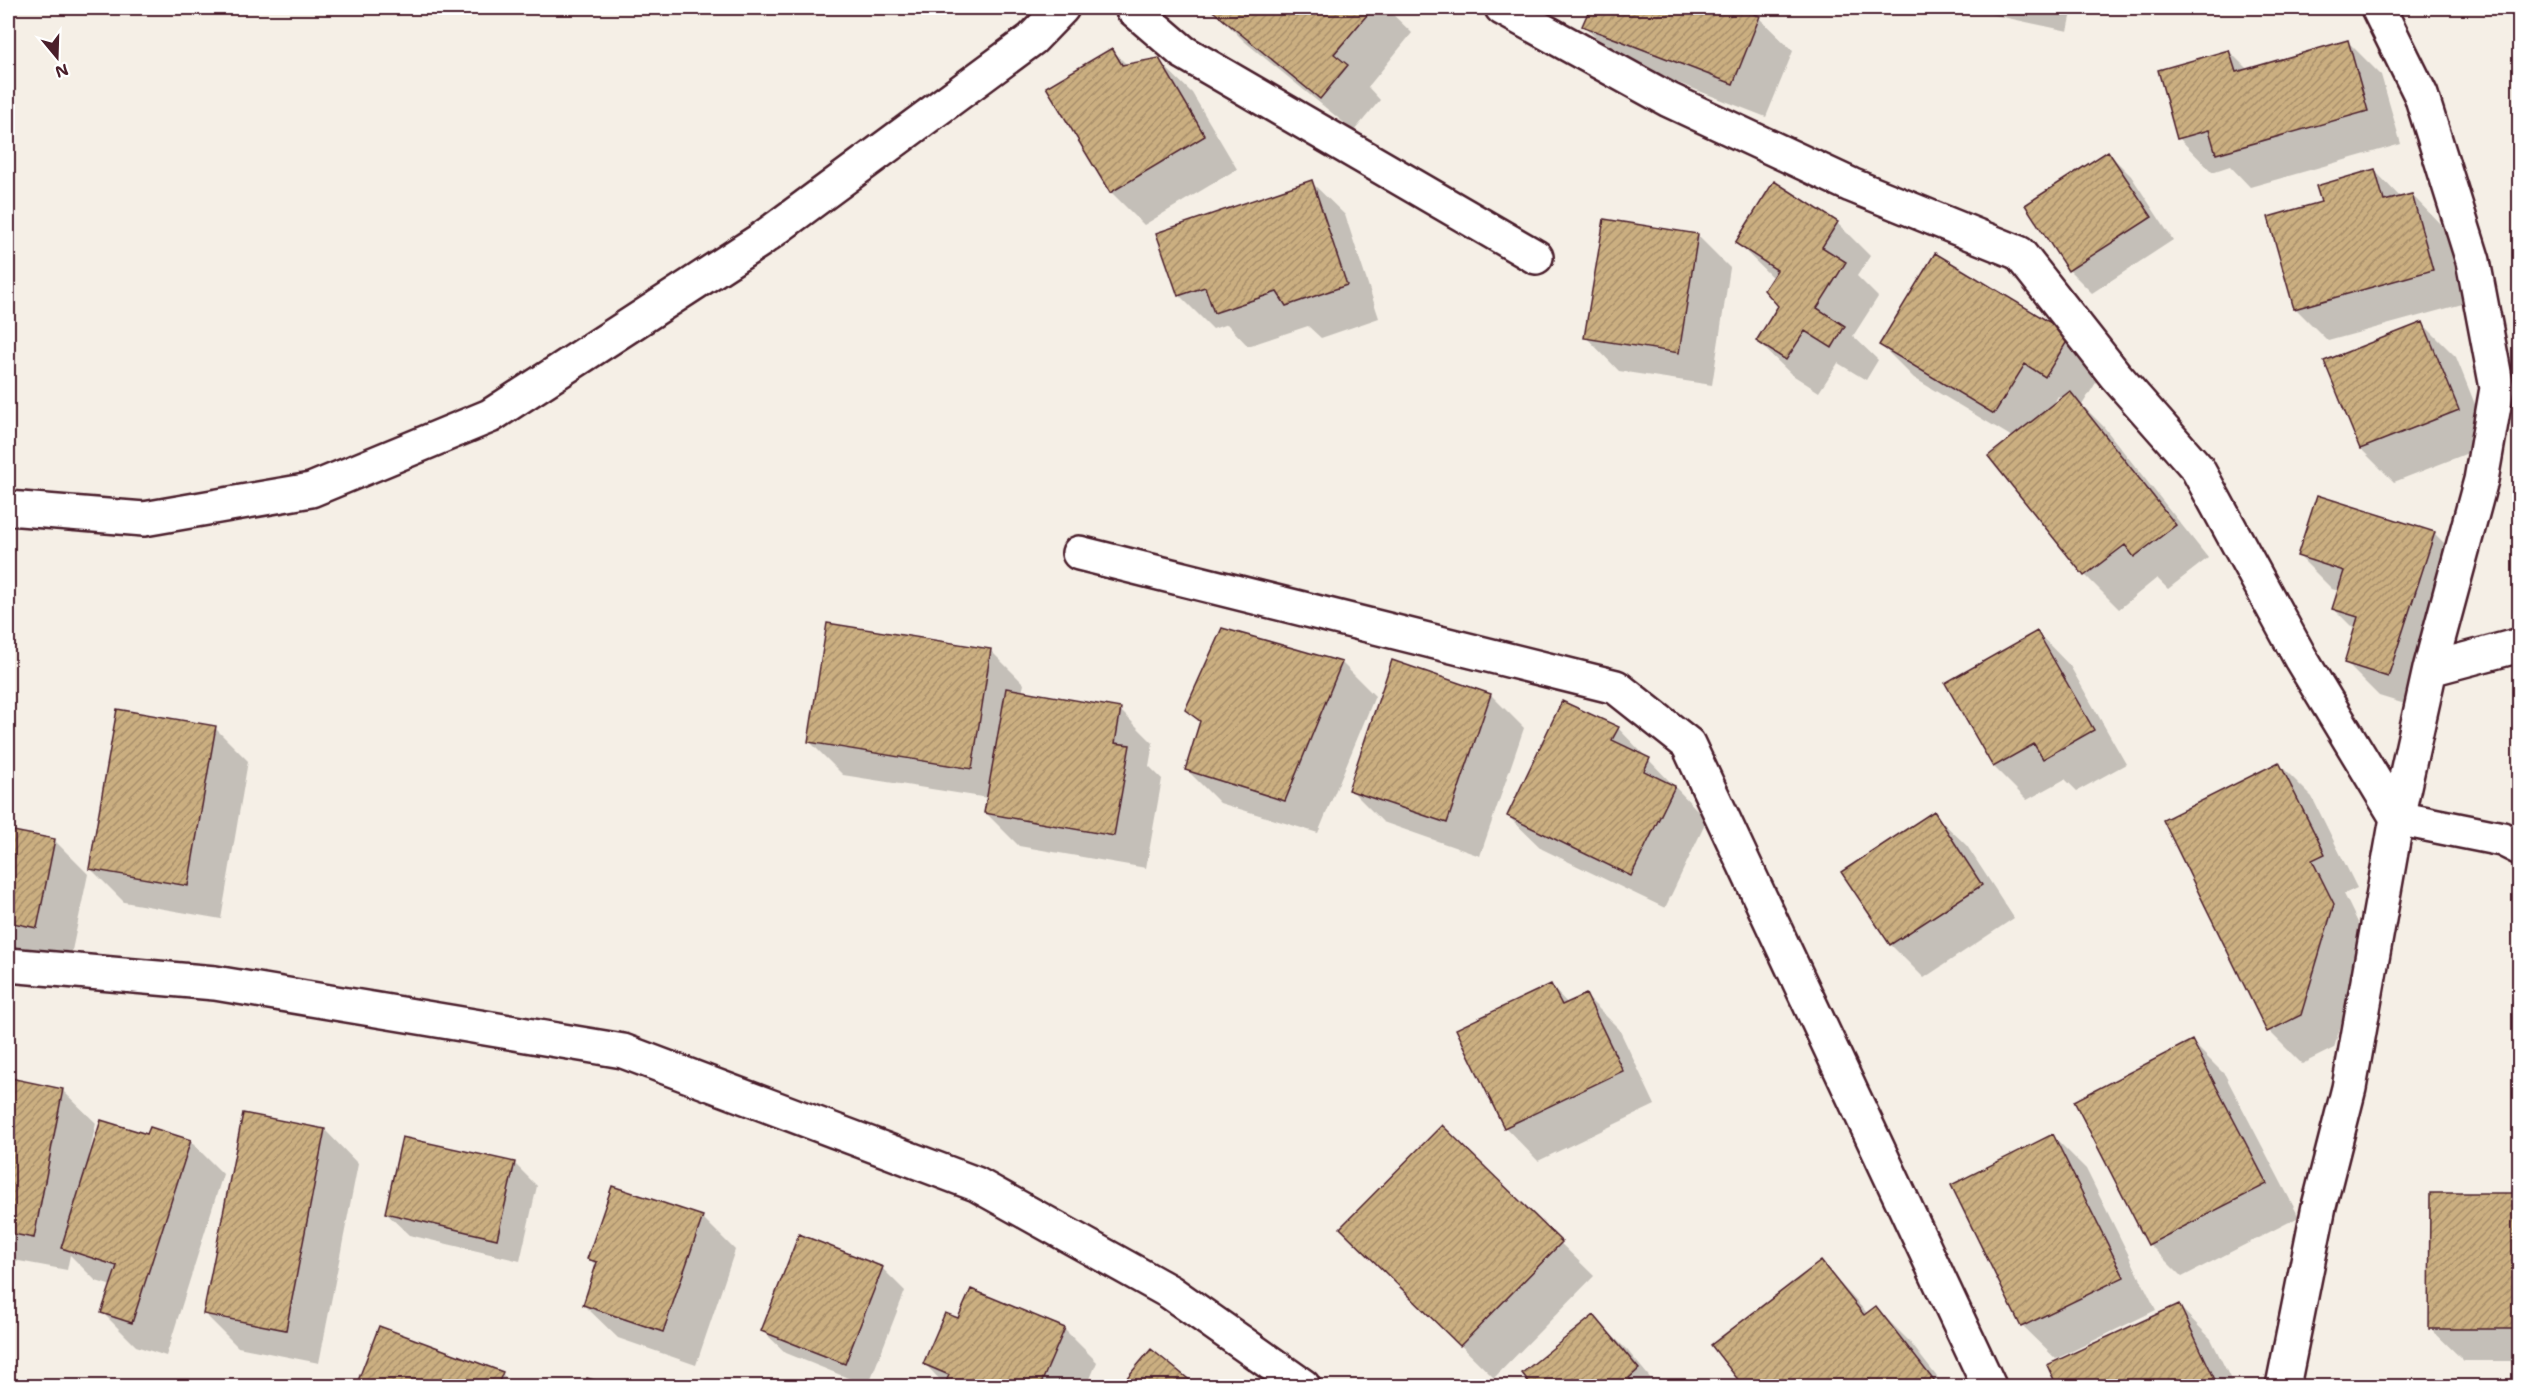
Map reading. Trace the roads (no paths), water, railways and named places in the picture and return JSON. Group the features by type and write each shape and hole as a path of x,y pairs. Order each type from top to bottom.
{"street":[{"path":"8,508 144,519 310,490 490,416 759,241 1032,39 1062,8"},
{"path":"1132,8 1183,52 1536,257"},
{"path":"1502,8 1669,100 1851,185 2019,253 2115,375 2197,468 2301,659 2397,819 2502,839 2520,848"},
{"path":"2283,1386 2319,1206 2349,1088 2397,819 2430,669 2481,480 2498,388 2473,261 2421,95 2378,8"},
{"path":"1079,553 1616,687 1688,744 1989,1386"},
{"path":"2430,669 2520,645"},
{"path":"8,965 215,983 623,1051 976,1184 1170,1292 1303,1386"}]}
